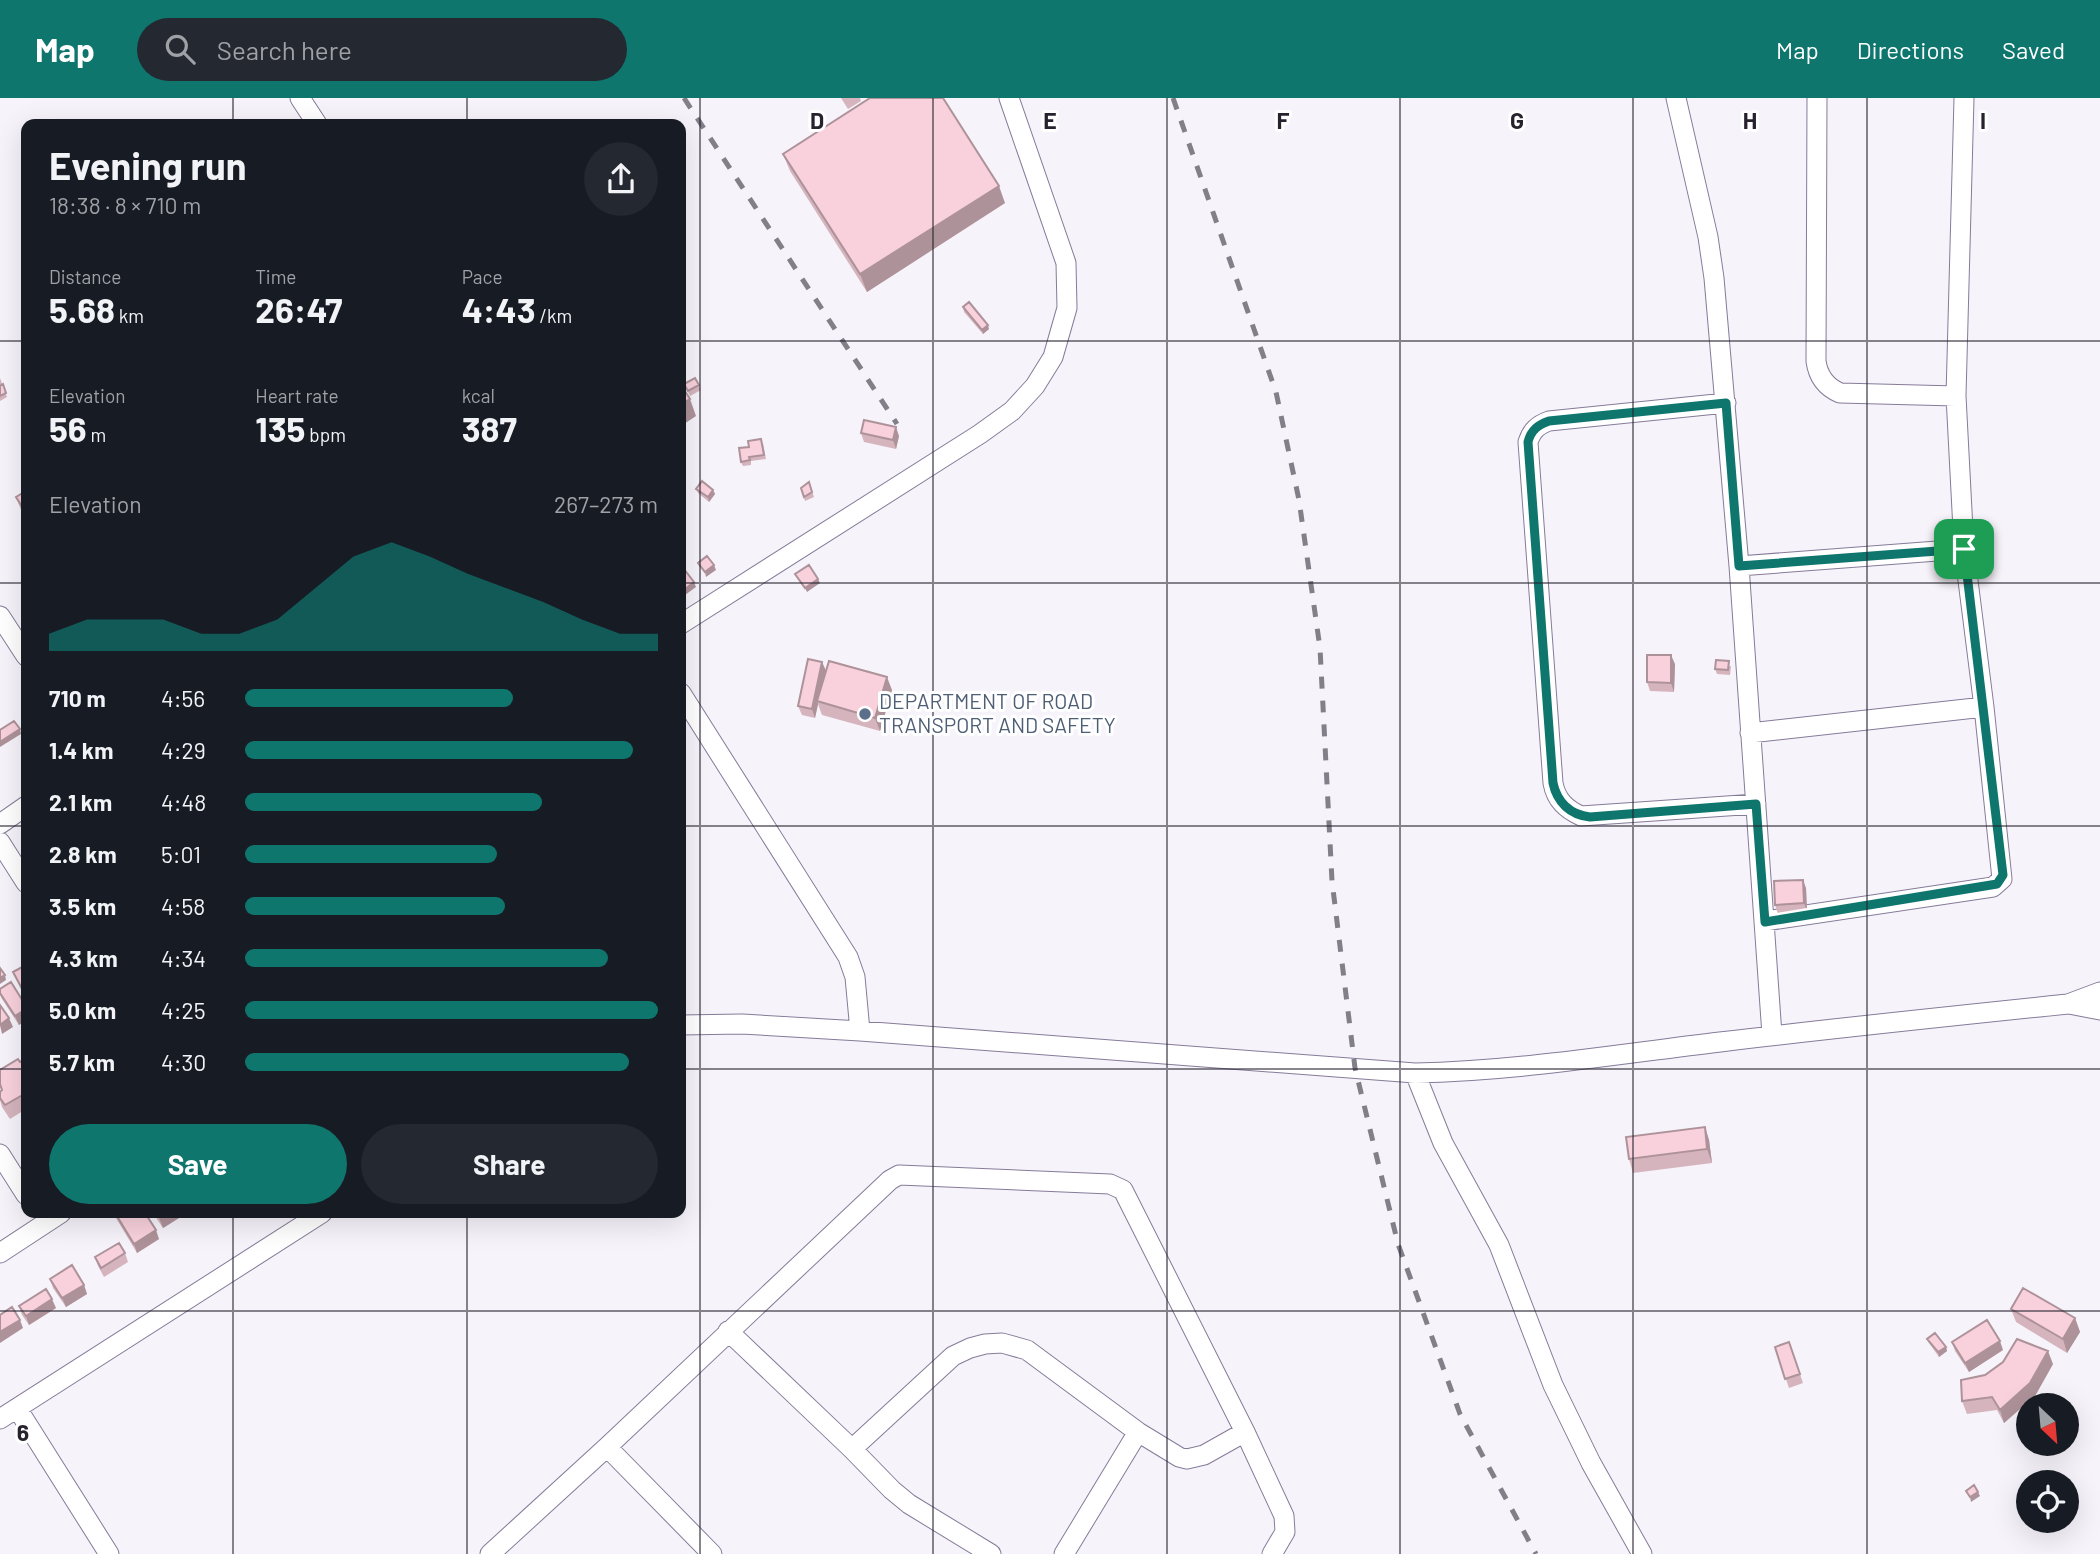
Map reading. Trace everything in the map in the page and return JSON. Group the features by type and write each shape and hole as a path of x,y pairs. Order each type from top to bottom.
{"street":[{"path":"300,98 314,119"},
{"path":"686,621 979,435 1012,411 1035,386 1053,357 1063,330 1067,308 1066,263 1009,98"},
{"path":"1676,98 1708,237 1726,403 1772,1035"},
{"path":"1817,98 1816,361 1820,376 1833,390 1840,393 1956,396"},
{"path":"1765,922 1993,887 2000,882 2003,875 1964,549 1956,396 1964,98"},
{"path":"1726,403 1549,421 1535,428 1530,435 1529,456 1552,769 1558,799 1565,807 1581,816 1756,804"},
{"path":"1739,566 1964,549"},
{"path":"0,616 21,648"},
{"path":"686,701 848,957 855,976 860,1031"},
{"path":"1750,733 1984,707"},
{"path":"0,824 21,809"},
{"path":"0,842 21,875"},
{"path":"686,1025 742,1024 860,1031 1415,1073 1495,1070 1772,1035 2068,1004 2100,992"},
{"path":"2068,1004 2100,1010"},
{"path":"1415,1073 1443,1143 1499,1245 1553,1385 1591,1463 1642,1554"},
{"path":"0,1154 21,1187"},
{"path":"490,1554 896,1176 1115,1185 1127,1195 1245,1432 1286,1523 1283,1537 1272,1554"},
{"path":"0,1419 314,1218"},
{"path":"0,1253 41,1219"},
{"path":"729,1331 909,1504 991,1554"},
{"path":"852,1449 953,1356 970,1348 993,1343 1027,1350 1169,1453 1187,1458 1204,1455 1245,1432"},
{"path":"17,1409 109,1554"},
{"path":"1064,1554 1138,1432"},
{"path":"607,1447 712,1554"}],"building":[{"path":"870,98 943,98 999,186 860,274 783,154"},
{"path":"969,302 988,325 982,330 963,307"},
{"path":"695,378 699,385 688,391 686,383"},
{"path":"3,384 6,393 0,396 0,386"},
{"path":"864,420 896,427 893,440 861,433"},
{"path":"761,439 764,455 749,457 750,460 741,462 739,448 749,447 748,441"},
{"path":"702,481 713,490 708,497 696,489"},
{"path":"809,482 812,492 804,497 801,488"},
{"path":"707,556 714,565 705,572 698,563"},
{"path":"809,565 818,579 805,588 795,574"},
{"path":"686,572 694,582 686,588"},
{"path":"1647,655 1671,655 1671,683 1647,682"},
{"path":"808,659 822,662 812,709 798,706"},
{"path":"1716,660 1729,661 1728,670 1715,669"},
{"path":"829,661 887,677 875,718 817,701"},
{"path":"14,721 20,729 0,742 0,730"},
{"path":"1803,880 1804,903 1775,905 1774,881"},
{"path":"21,968 21,987 13,972"},
{"path":"11,982 21,998 21,1012 15,1016 0,989"},
{"path":"0,1005 9,1018 0,1025"},
{"path":"18,1059 21,1062 21,1096 5,1105 0,1098 0,1070"},
{"path":"1705,1127 1707,1149 1629,1159 1626,1137"},
{"path":"118,1218 148,1218 156,1230 134,1244"},
{"path":"119,1243 125,1253 101,1268 95,1257"},
{"path":"72,1265 84,1285 62,1298 50,1279"},
{"path":"2023,1288 2075,1318 2063,1339 2011,1309"},
{"path":"46,1289 52,1299 26,1316 19,1306"},
{"path":"12,1307 20,1320 0,1332 0,1315"},
{"path":"1987,1320 2000,1341 1965,1363 1952,1342"},
{"path":"1935,1333 1946,1347 1938,1352 1927,1339"},
{"path":"2017,1339 2048,1351 2030,1383 2000,1410 1992,1397 1962,1401 1961,1380 1985,1375 2003,1362"},
{"path":"1789,1342 1800,1374 1785,1379 1775,1347"},
{"path":"1974,1485 1978,1492 1970,1497 1966,1491"}],"railway":[{"path":"684,98 897,424"},
{"path":"1173,98 1276,392 1299,500 1320,648 1332,881 1355,1068 1398,1244 1460,1414 1536,1554"}],"place":[{"name":"DEPARTMENT OF ROAD TRANSPORT AND SAFETY","path":"865,714"}],"route":[{"path":"1726,403 1739,566 1964,549 2003,875 1993,887 1765,922 1756,804 1590,817 1573,812 1558,799 1553,783 1528,442 1535,428 1549,421 1726,403"}]}
